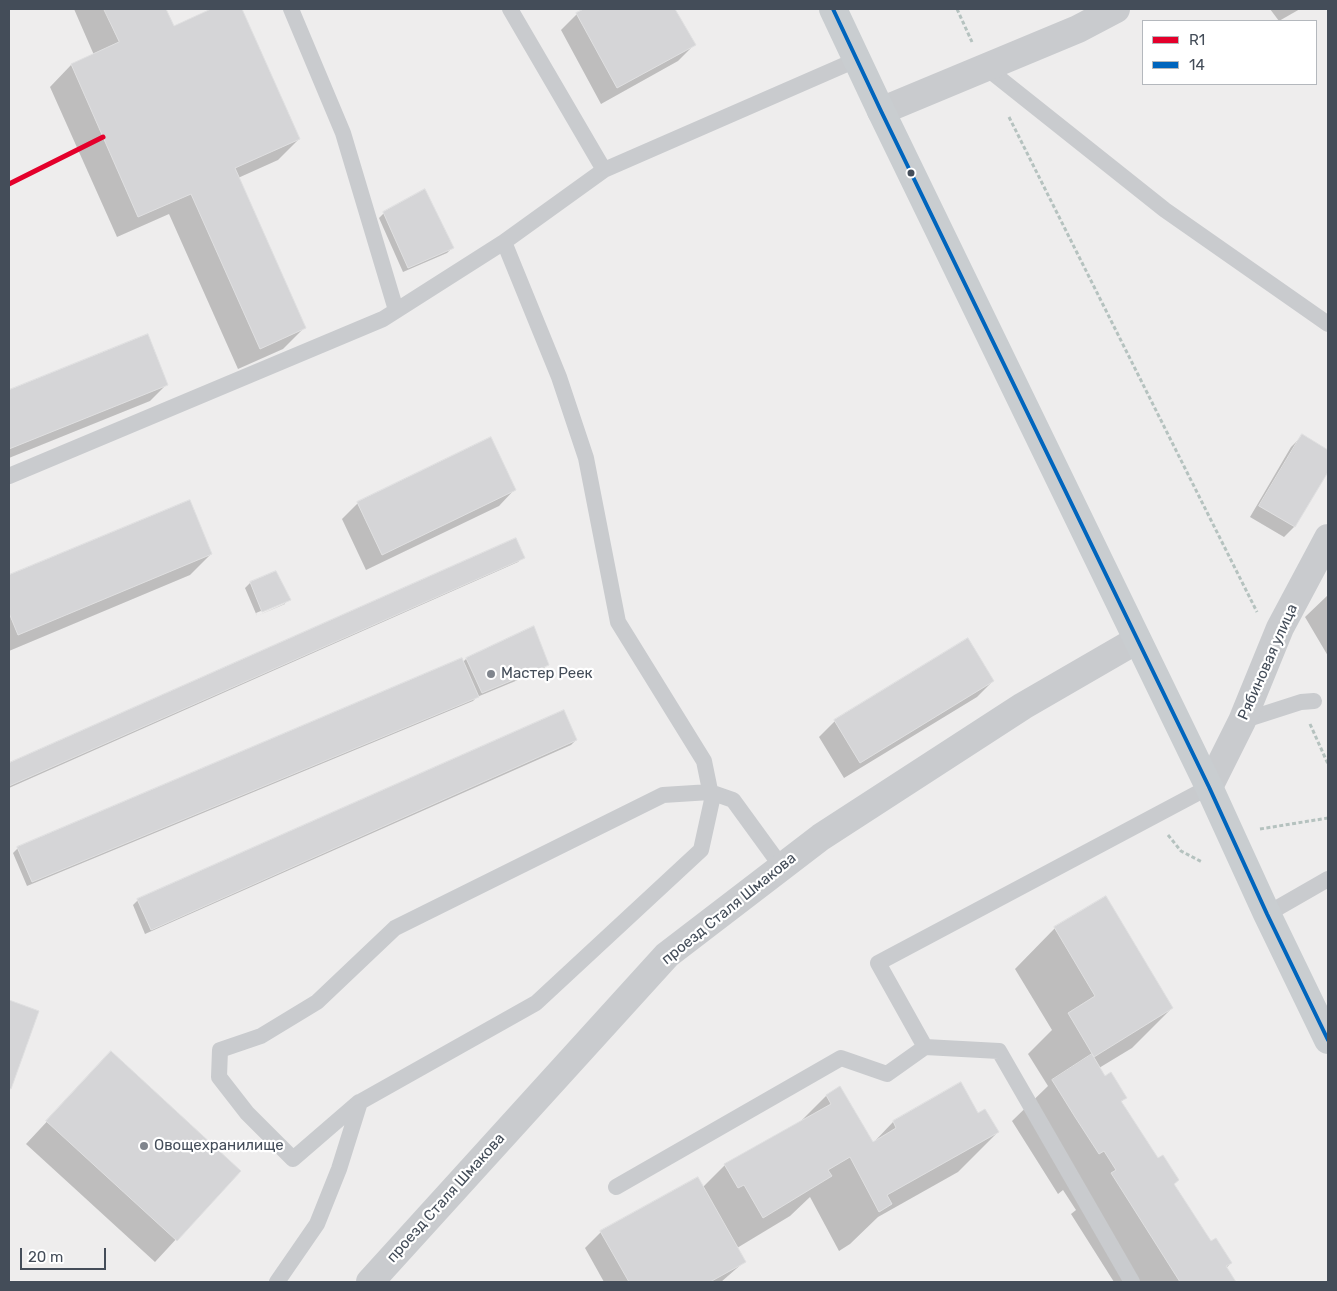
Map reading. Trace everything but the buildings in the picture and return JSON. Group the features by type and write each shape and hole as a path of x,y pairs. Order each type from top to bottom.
{"main road":[{"path":"833,9 880,111 1209,786 1267,914 1328,1040"}],"street":[{"path":"880,111 984,66 1078,29 1116,9"},
{"name":"Рябиновая улица","path":"1209,786 1242,721 1274,645 1328,538"},
{"name":"проезд Сталя Шмакова","path":"370,1282 667,955 780,866 821,837 1023,706 1137,640"}],"lane":[{"path":"291,9 343,133 396,310"},
{"path":"510,9 604,170"},
{"path":"9,476 365,326 396,310 504,242 604,170 856,60"},
{"path":"984,66 1165,210 1328,324"},
{"path":"504,242 549,350 586,458 618,622 704,761 710,792 712,800 701,850 536,1003 360,1102 293,1159 247,1113 220,1077 220,1050 261,1036 317,1002 395,928 663,795 710,792 733,800 780,866"},
{"path":"1242,721 1308,702"},
{"path":"925,1047 878,963 1209,786"},
{"path":"1267,914 1328,879"},
{"path":"616,1187 841,1058 887,1074 925,1047 999,1051 1132,1282"},
{"path":"277,1282 317,1224 338,1169 360,1102"}],"path":[{"path":"957,9 984,66"},
{"path":"1006,111 1274,645"},
{"path":"1308,702 1328,764"},
{"path":"1154,816 1181,851 1202,862"},
{"path":"1259,829 1328,818"}],"transit line":[{"name":"14","path":"833,9 1209,787 1267,914 1328,1040"},
{"name":"R1","path":"9,184 103,137"}],"place":[{"name":"Мастер Реек","path":"491,674"},
{"name":"Овощехранилище","path":"144,1146"}]}
